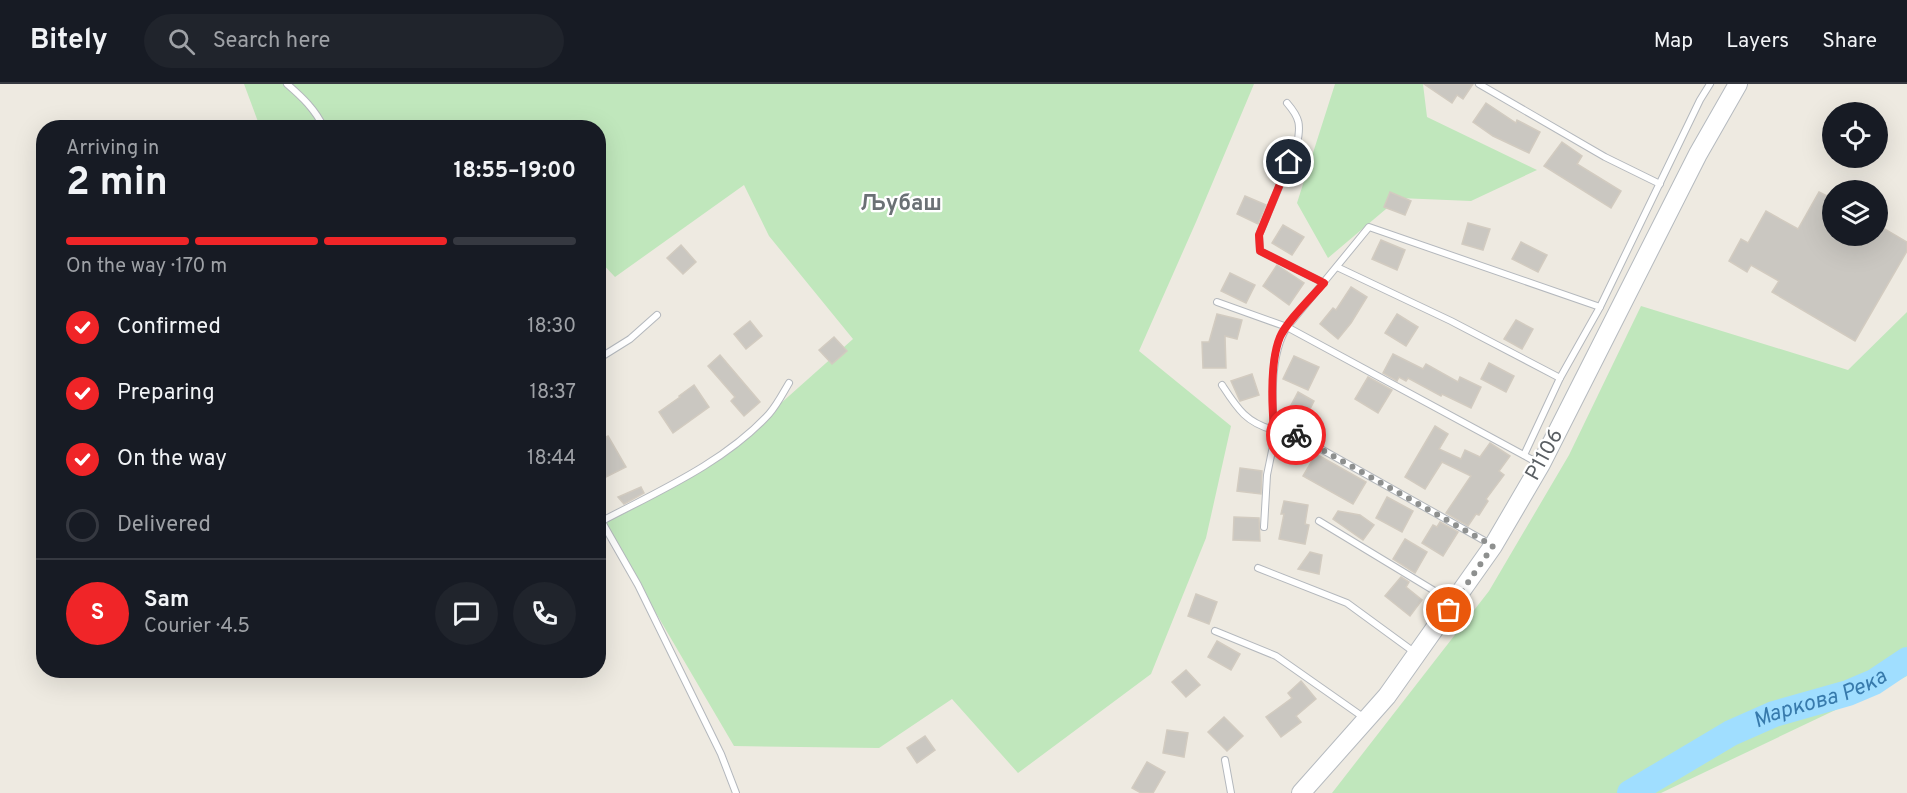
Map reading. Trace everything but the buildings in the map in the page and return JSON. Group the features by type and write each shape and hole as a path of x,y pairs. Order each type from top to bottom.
{"main road":[{"name":"P1106","path":"1300,793 1387,696 1493,546 1540,464 1698,154 1738,84"}],"lane":[{"path":"287,84 304,98 321,120"},
{"path":"1479,84 1605,157 1660,184"},
{"path":"1524,455 1560,378 1600,307 1700,100 1710,84"},
{"path":"1287,104 1299,122 1297,144 1259,235 1260,251 1324,283"},
{"path":"1264,527 1267,475 1274,441 1272,405 1276,353 1280,337 1369,227 1600,307"},
{"path":"1337,267 1451,321 1560,378"},
{"path":"1217,302 1287,327 1540,464"},
{"path":"606,354 630,339 657,315"},
{"path":"606,515 680,480 744,439 771,412 789,383"},
{"path":"1222,385 1240,412 1260,427 1296,435 1493,546"},
{"path":"1318,521 1454,603"},
{"path":"606,529 638,585 721,754 736,793"},
{"path":"1258,568 1347,603 1417,654"},
{"path":"1215,631 1276,656 1366,719"},
{"path":"1225,759 1231,793"}],"green space":[{"path":"244,84 1254,84 1139,351 1231,426 1206,538 1151,674 1018,773 952,699 879,748 734,746 606,528 606,519 680,480 744,439 853,339 769,236 744,185 615,277 606,267 606,120 257,120"},
{"path":"1335,84 1423,84 1427,117 1537,170 1471,201 1399,198 1328,258 1297,203"},
{"path":"1641,306 1848,370 1907,312 1907,676 1661,793 1332,793 1489,591 1569,455"}],"waterway":[{"name":"Маркова Река","path":"1630,793 1731,733 1774,714 1848,693 1874,682 1907,660"}],"way so far":[{"path":"1296,435 1493,546 1449,610"}],"district":[{"name":"Љубаш","path":"901,204"}],"route":[{"path":"1289,162 1259,235 1260,251 1324,283 1280,337 1276,353 1272,405 1274,430 1296,435"}]}
